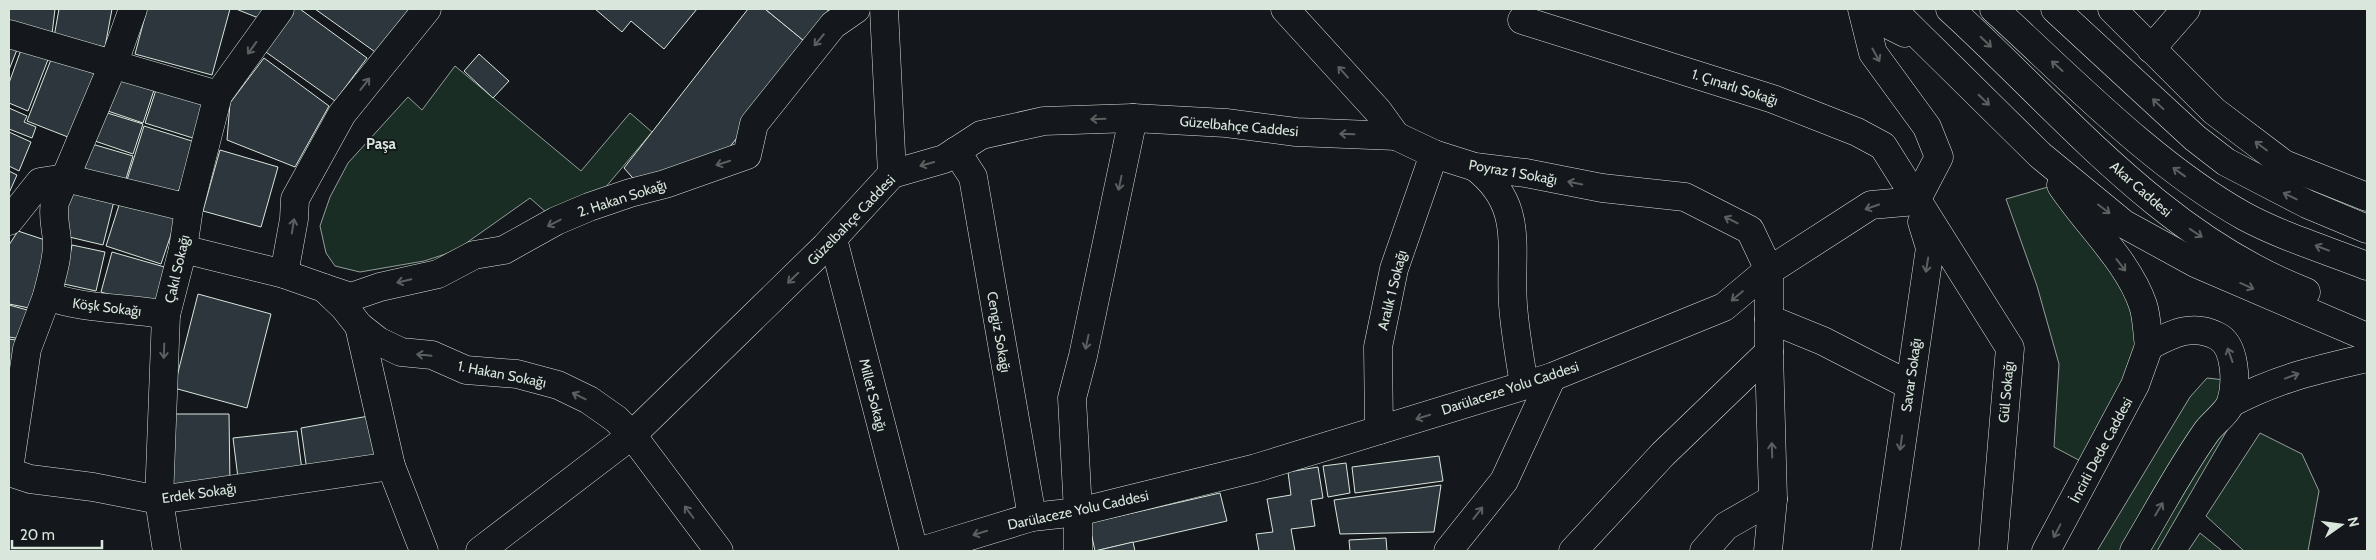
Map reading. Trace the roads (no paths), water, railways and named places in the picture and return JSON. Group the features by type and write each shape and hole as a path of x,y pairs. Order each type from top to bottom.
{"street":[{"path":"9,470 27,349 47,296 56,256 55,202 113,65 132,9"},
{"name":"Çakıl Sokağı","path":"167,551 158,500 166,315 183,249 189,208 218,95 280,9"},
{"path":"284,274 294,219 295,199 342,114 428,9"},
{"name":"2. Hakan Sokağı","path":"324,288 351,297 380,287 438,274 474,255 504,250 556,221 589,207 630,192 665,184 747,155 754,124 833,25 856,9"},
{"path":"884,9 892,174"},
{"name":"Poyraz 1 Sokağı","path":"1285,9 1378,111 1396,136 1434,154 1475,167 1526,173 1602,188 1685,197 1750,230 1769,270"},
{"path":"1862,9 1873,53 1927,127 1939,157 1916,201"},
{"path":"1867,9 1887,24 1924,42"},
{"path":"1892,9 2040,155 2124,224 2197,264 2367,337"},
{"name":"Akar Caddesi","path":"1950,9 2073,128 2161,208 2196,234 2236,258 2298,289 2367,316"},
{"path":"1994,9 2146,147 2215,198 2246,217 2367,266"},
{"path":"2055,9 2195,138 2226,162 2307,204 2367,229"},
{"path":"2112,9 2214,111 2284,164 2367,197"},
{"path":"2151,49 2186,9"},
{"name":"1. Çınarlı Sokağı","path":"1522,20 1774,99 1858,132 1883,146 1916,201"},
{"path":"9,34 218,95"},
{"path":"1078,551 1078,512 1072,398 1084,356 1133,118"},
{"name":"Güzelbahçe Caddesi","path":"480,551 632,435 833,239 892,174 944,159 981,135 1044,121 1133,118 1226,123 1296,132 1396,136"},
{"name":"Cengiz Sokağı","path":"956,151 973,177 1032,517"},
{"name":"Aralık 1 Sokağı","path":"1379,430 1378,347 1394,270 1434,154"},
{"path":"2040,155 2078,210 2126,271 2143,305 2149,346 2186,330 2202,330 2219,337 2231,352 2234,369 2231,403"},
{"path":"1475,167 1496,186 1510,216 1513,308 1524,386"},
{"path":"9,221 40,182 65,178 189,208"},
{"name":"Darülaceze Yolu Caddesi","path":"921,551 1032,517 1078,512 1256,468 1552,378 1724,307 1769,270 1871,205 1916,201"},
{"name":"Savar Sokağı","path":"1886,551 1930,248 1916,201"},
{"name":"Gül Sokağı","path":"1916,201 2010,348 1993,551"},
{"path":"9,221 25,216 44,222 54,228"},
{"name":"Millet Sokağı","path":"833,239 914,551"},
{"name":"1. Hakan Sokağı","path":"183,249 284,274 324,288 344,307 359,326 378,342 401,352 432,355 466,370 517,374 558,386 589,400 616,419 632,435 718,551"},
{"path":"1768,551 1773,499 1769,270"},
{"name":"Köşk Sokağı","path":"47,296 90,307 146,311 166,315"},
{"path":"1769,319 1824,341 1909,385"},
{"path":"359,326 391,466 424,551"},
{"name":"İncirli Dede Caddesi","path":"2046,551 2135,386 2149,346"},
{"path":"1573,551 1663,454 1769,352"},
{"path":"2134,551 2208,430 2231,403 2256,390 2297,374 2367,358"},
{"path":"1448,551 1504,481 1552,378"},
{"name":"Erdek Sokağı","path":"9,470 30,479 93,487 158,500 391,466"},
{"path":"1704,551 1726,526 1773,499"}],"district":[{"name":"Paşa","path":"381,144"}]}
